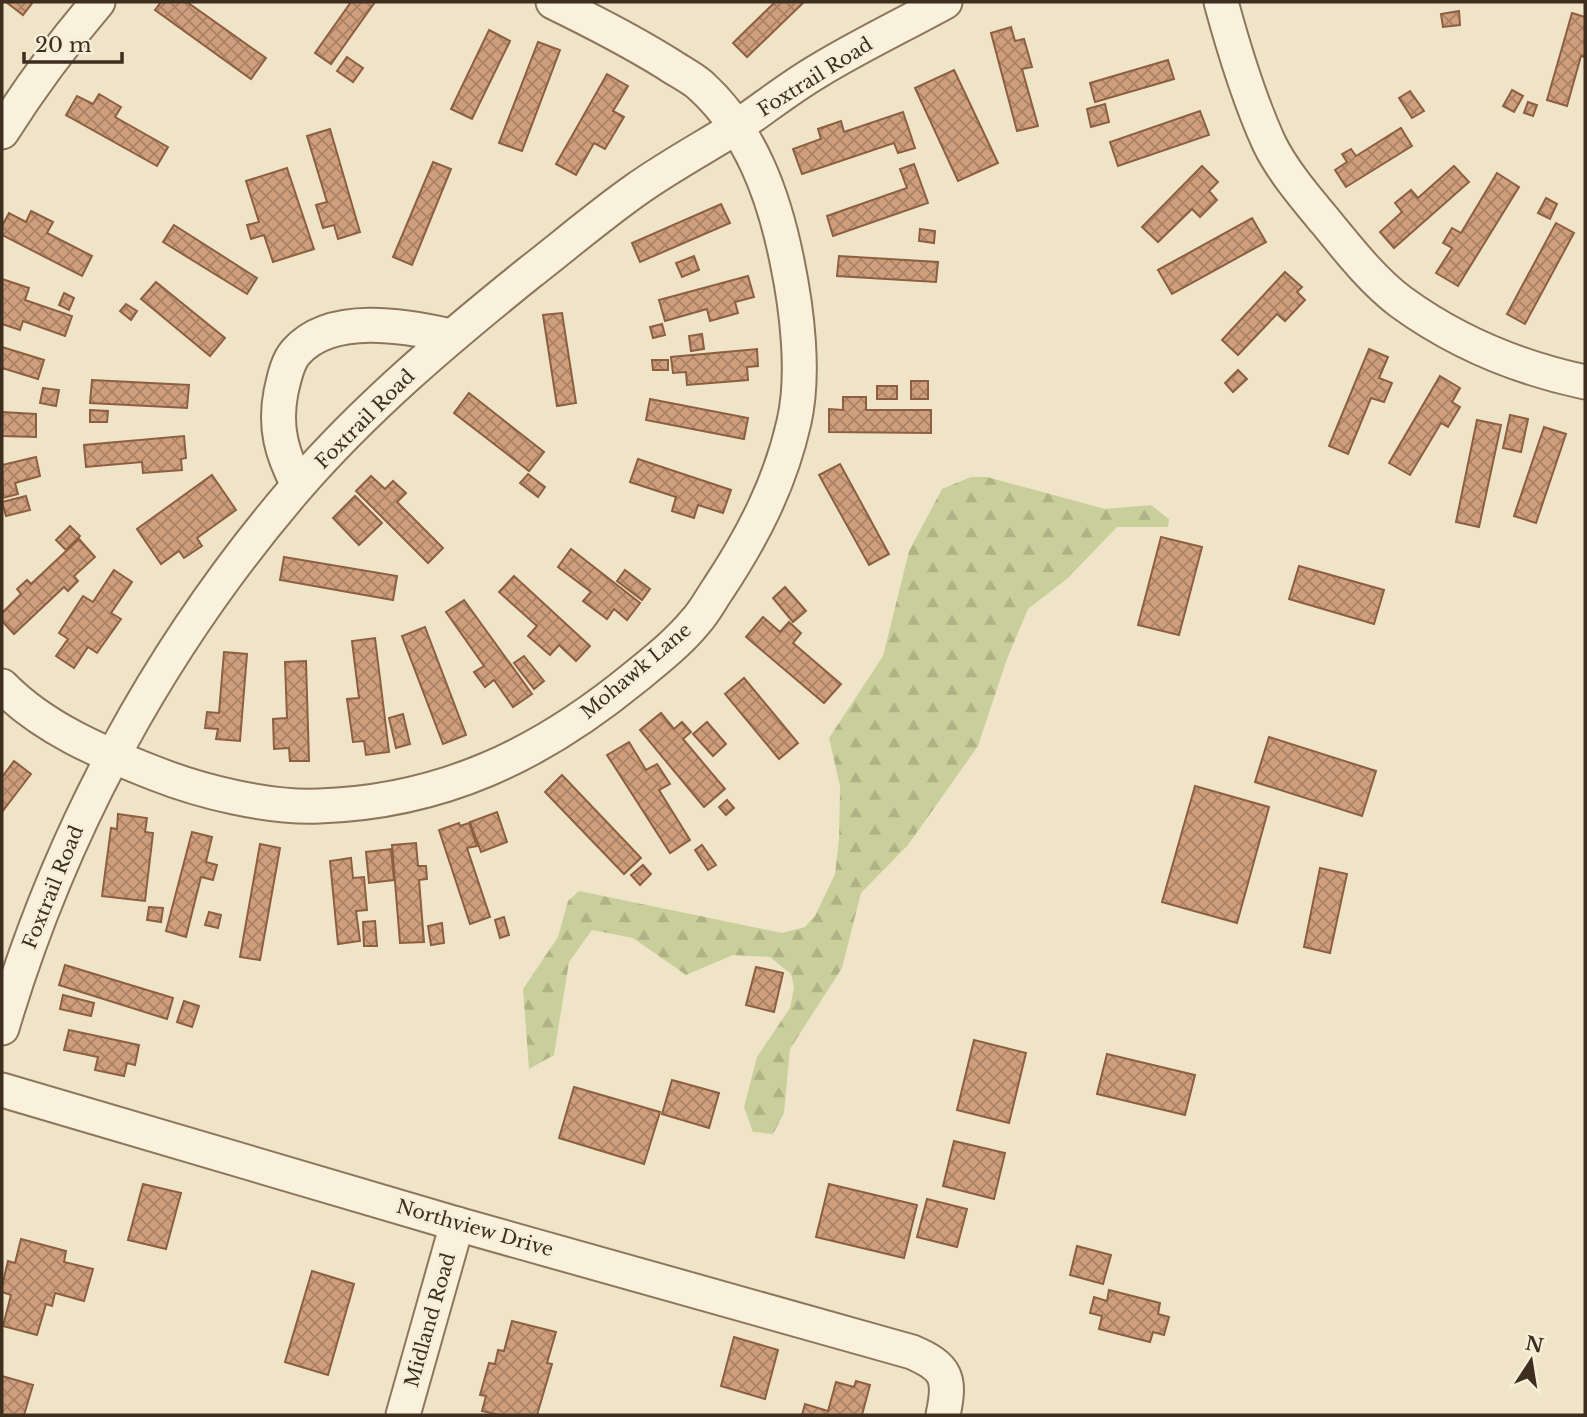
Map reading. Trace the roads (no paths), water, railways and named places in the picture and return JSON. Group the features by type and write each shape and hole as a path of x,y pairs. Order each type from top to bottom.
{"street":[{"path":"2,132 42,73 98,2"},
{"name":"Mohawk Lane","path":"2,686 13,698 53,727 112,756 186,785 253,800 316,806 382,800 439,788 495,768 548,741 614,694 652,663 696,621 740,556 776,485 795,418 799,356 794,293 782,234 761,170 737,126 699,84 635,44 553,2"},
{"name":"Foxtrail Road","path":"2,1028 44,905 72,837 112,756 146,694 202,611 298,485 370,411 451,336 637,189 817,72 945,2"},
{"path":"1221,2 1238,63 1270,145 1307,200 1356,258 1400,300 1449,332 1497,356 1585,382"},
{"path":"298,485 284,457 279,427 280,398 285,373 295,352 312,338 365,325 409,327 451,336"},
{"name":"Northview Drive","path":"2,1090 457,1224 883,1343 933,1361 945,1373 947,1388 943,1415"},
{"name":"Midland Road","path":"403,1415 457,1224"}]}
